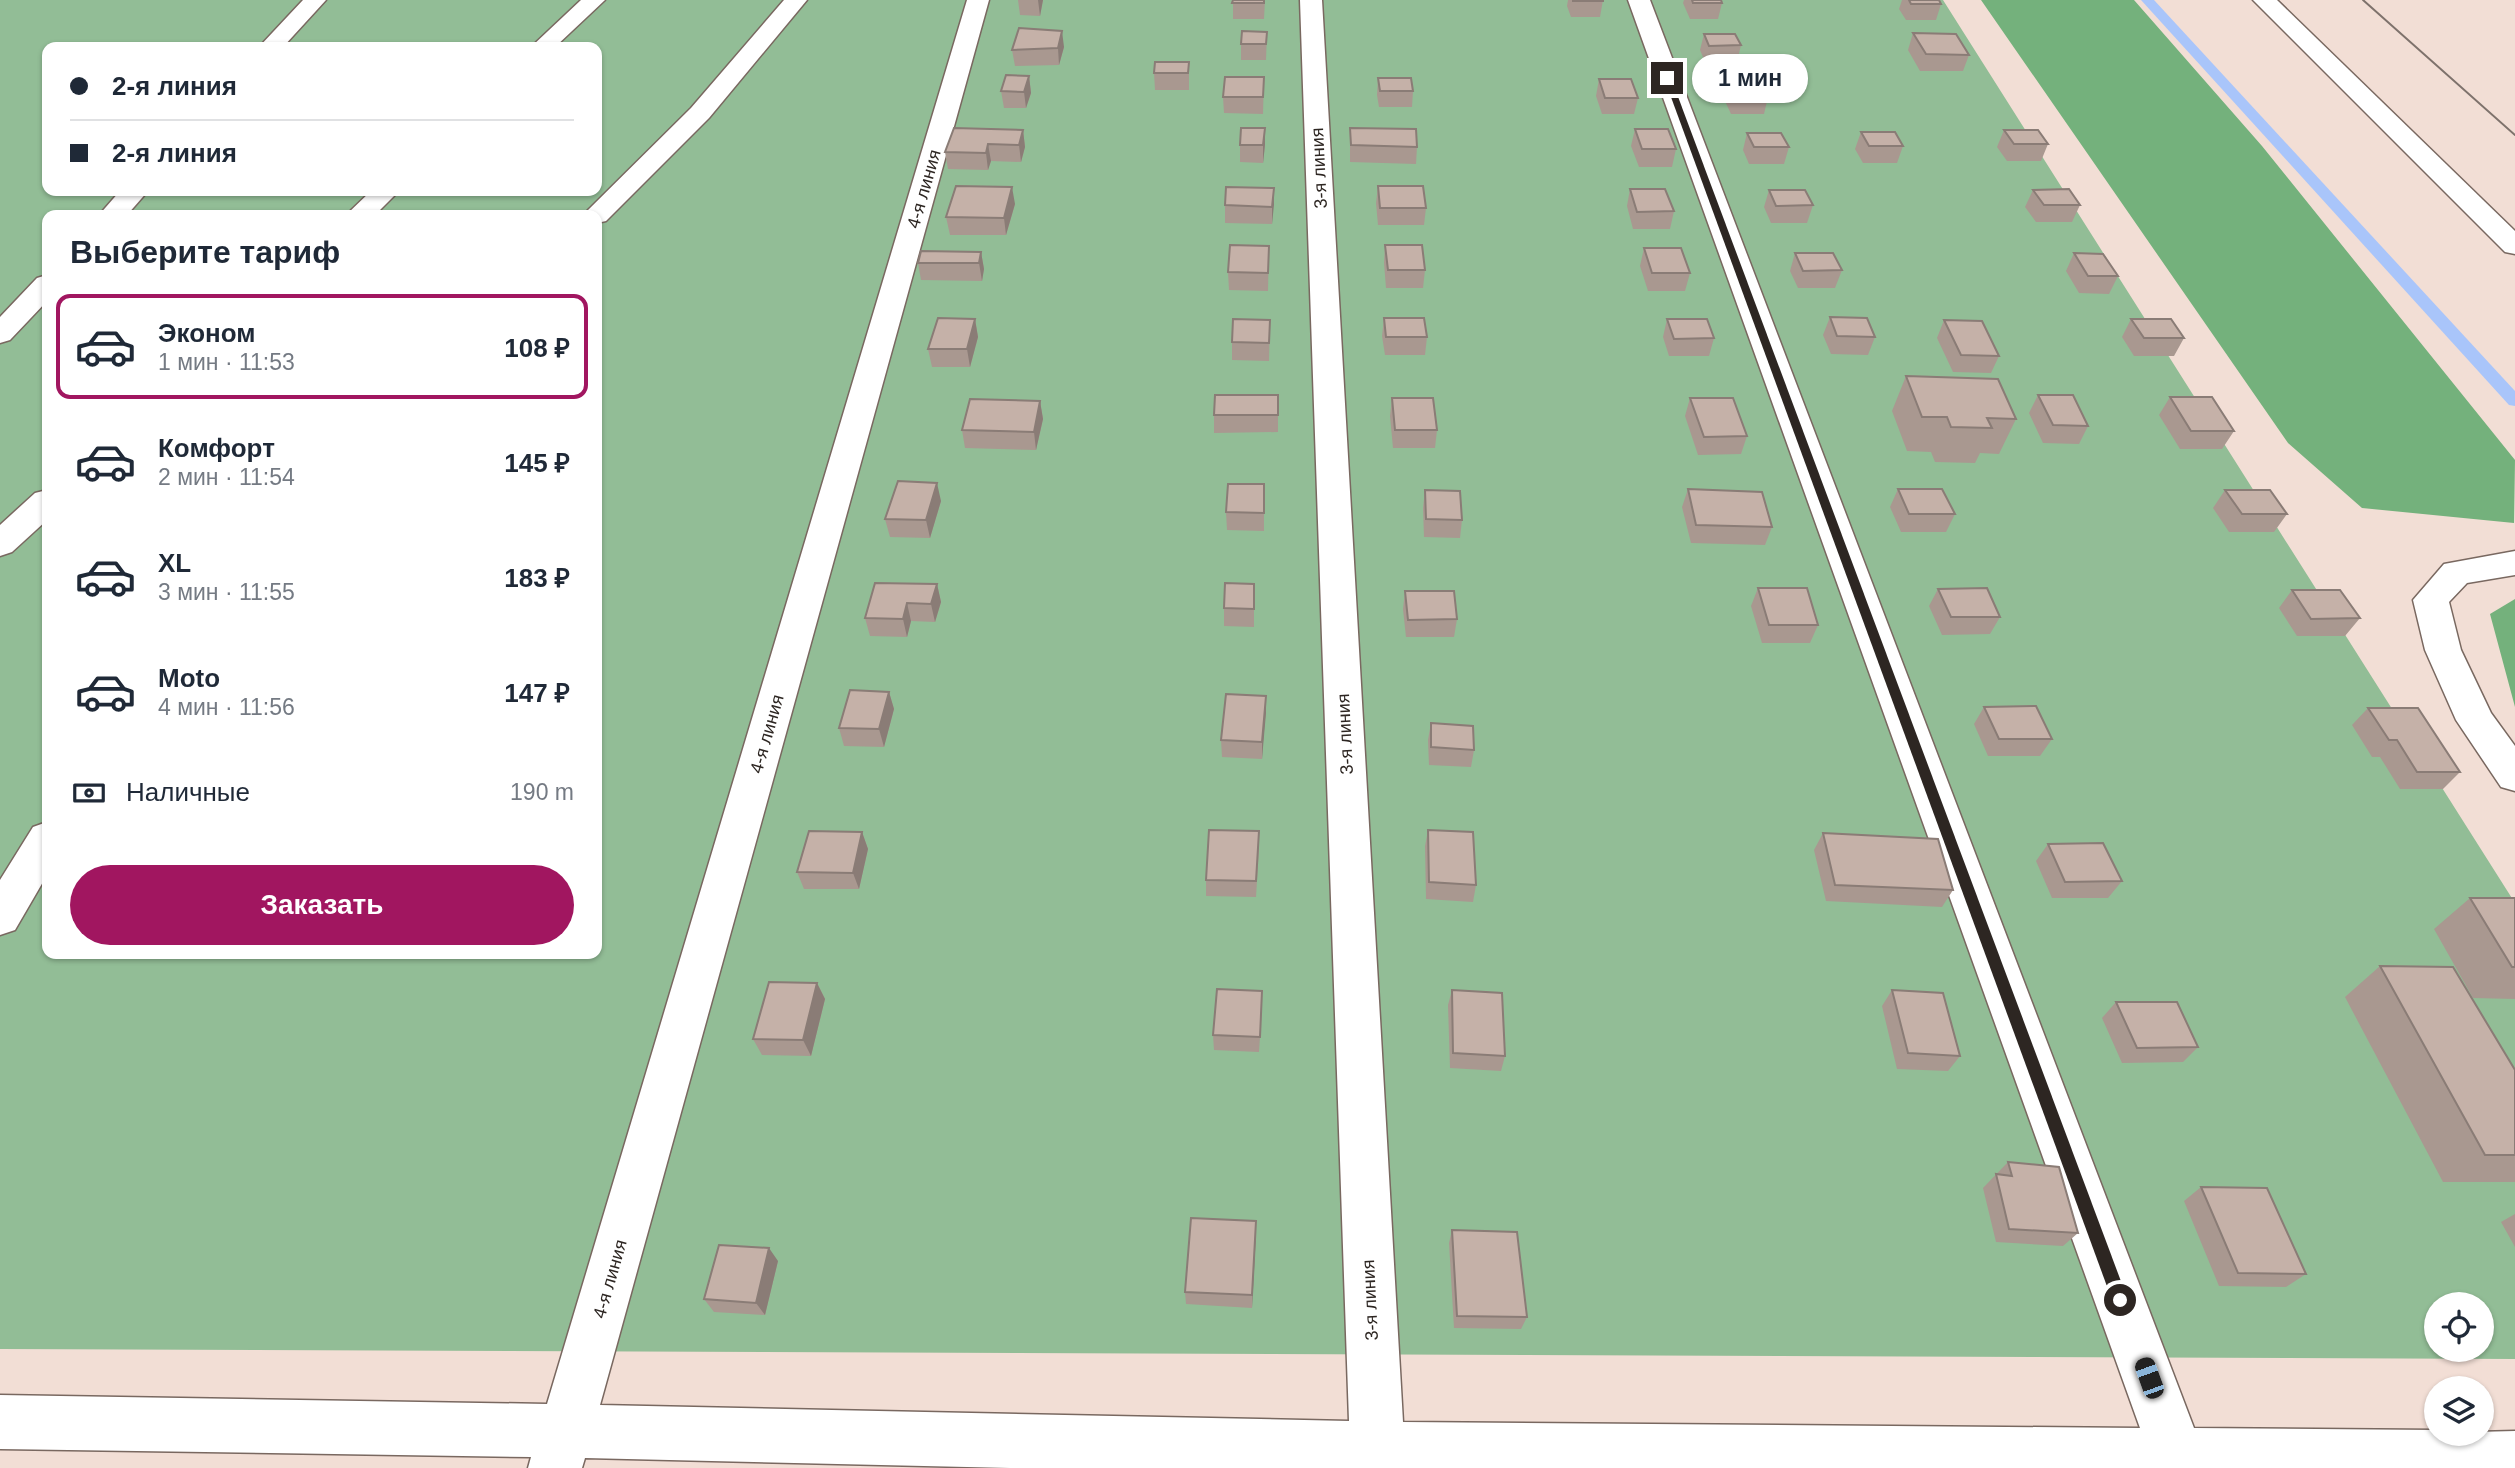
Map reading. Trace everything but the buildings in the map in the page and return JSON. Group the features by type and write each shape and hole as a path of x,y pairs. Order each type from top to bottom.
{"main road":[{"path":"276,42 315,0"},
{"path":"548,42 594,0"},
{"path":"601,210 700,113 796,0"},
{"name":"4-я линия","path":"561,1449 978,0"},
{"name":"3-я линия","path":"1311,0 1377,1458"},
{"path":"1639,0 2180,1462"},
{"path":"2264,0 2515,246"},
{"path":"117,210 130,196"},
{"path":"365,210 380,196"},
{"path":"0,334 42,289"},
{"path":"0,544 42,506"},
{"path":"2515,564 2456,573 2431,600 2443,650 2475,720 2515,776"},
{"path":"0,917 42,847"},
{"path":"0,1422 561,1449 1377,1458 2180,1462 2515,1458"}],"green space":[{"path":"0,0 1943,0 2515,903 2515,1359 2494,1359 2494,1292 2424,1292 2424,1359 0,1349"},
{"path":"1981,0 2134,0 2262,146 2515,460 2514,523 2362,508 2288,443"},
{"path":"2515,599 2515,707 2490,614"}],"waterway":[{"path":"2147,0 2515,401"}],"tram line":[{"path":"2363,0 2515,135"}],"route":[{"path":"1667,78 2120,1300"}]}
